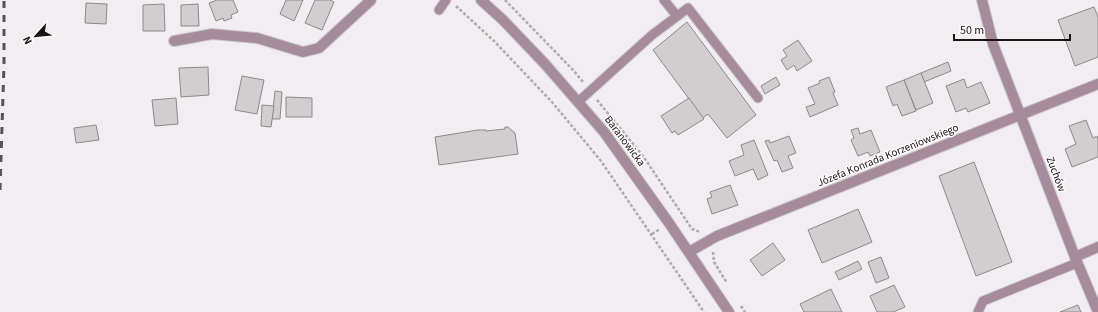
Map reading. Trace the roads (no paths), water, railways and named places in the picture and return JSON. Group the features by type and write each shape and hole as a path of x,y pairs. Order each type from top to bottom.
{"street":[{"path":"174,42 212,34 257,38 303,52 319,48 371,0"},
{"name":"Baranowicka","path":"481,0 503,20 545,64 579,101 604,132 689,252 729,312"},
{"name":"Zuchów","path":"982,0 993,44 1076,260 1098,312"},
{"name":"Józefa Konrada Korzeniowskiego","path":"689,252 717,236 1098,84"},
{"path":"1076,260 1098,247"}],"lane":[{"path":"664,0 677,16"},
{"path":"439,10 450,2"},
{"path":"579,101 652,35 688,8 758,98"},
{"path":"978,312 983,301 1076,260"}],"railway":[{"path":"0,190 4,64 4,0"}]}
